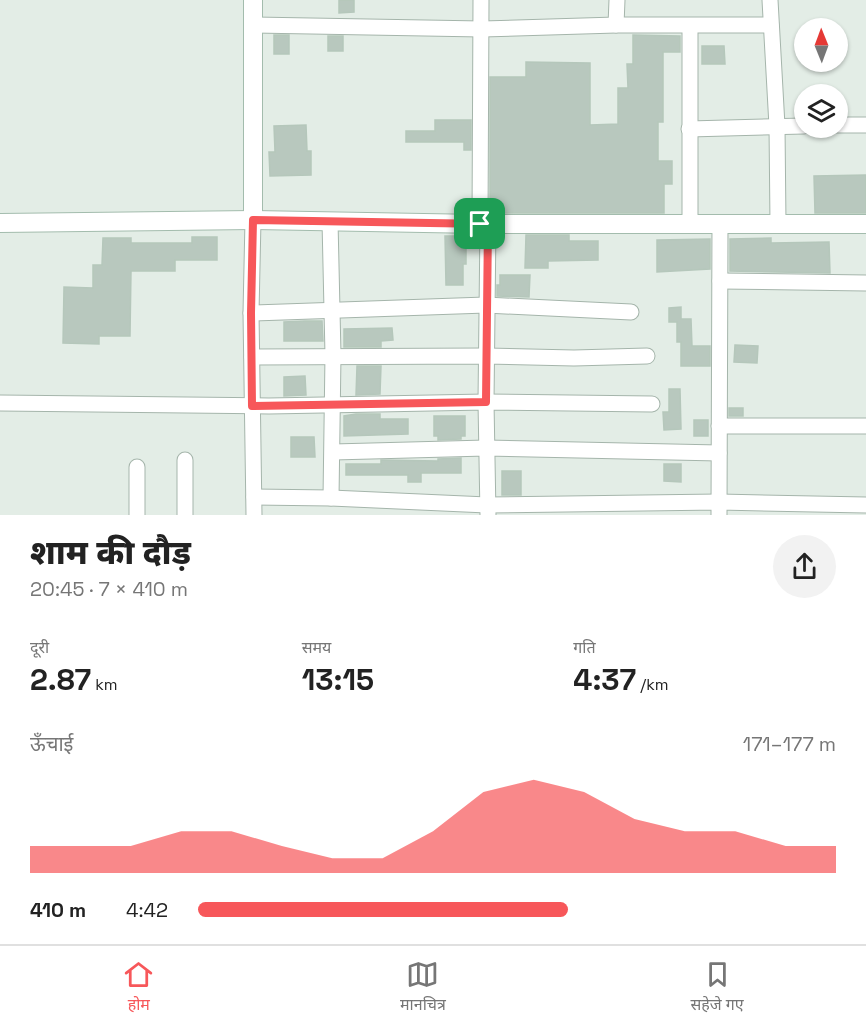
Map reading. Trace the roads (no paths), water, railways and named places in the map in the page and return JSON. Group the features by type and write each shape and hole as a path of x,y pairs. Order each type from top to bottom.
{"street":[{"path":"253,0 251,313 254,515"},
{"path":"481,0 488,510"},
{"path":"616,25 617,0"},
{"path":"770,0 777,126 778,224"},
{"path":"254,25 482,29 616,25 771,25"},
{"path":"690,26 690,224"},
{"path":"848,125 866,125"},
{"path":"689,129 794,126"},
{"path":"0,223 253,220 484,224 866,224"},
{"path":"330,221 333,355 331,498"},
{"path":"719,508 720,224"},
{"path":"720,281 866,283"},
{"path":"251,313 486,305 631,312"},
{"path":"252,357 333,355 574,358 647,356"},
{"path":"0,403 252,406 486,402 652,404"},
{"path":"719,426 866,426"},
{"path":"333,452 486,448 719,453"},
{"path":"185,460 185,515"},
{"path":"137,467 137,515"},
{"path":"254,497 331,498 488,510 866,505"}]}
